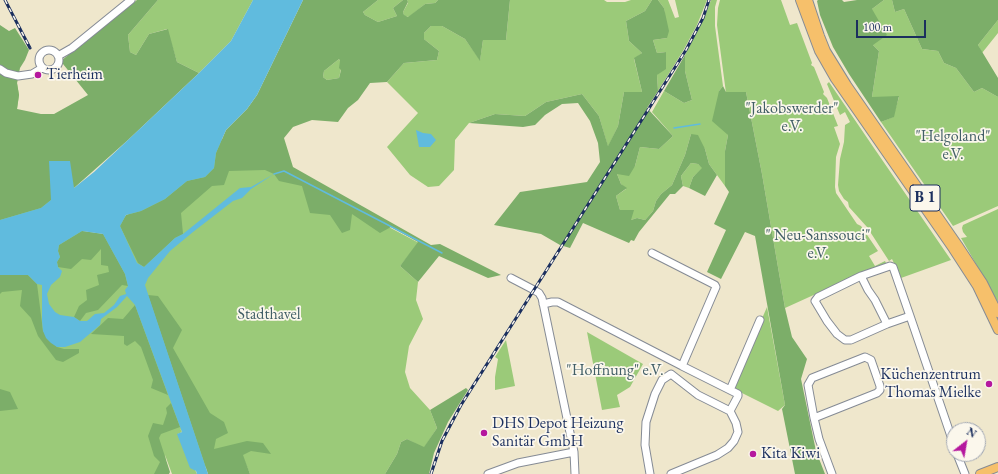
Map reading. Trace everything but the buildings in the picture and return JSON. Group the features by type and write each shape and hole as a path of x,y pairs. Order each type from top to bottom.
{"main road":[{"name":"B 1","path":"800,0 819,52 835,79 953,249 977,286 998,330"},
{"name":"B 1","path":"808,0 826,51 836,68 958,245 982,283 998,313"},
{"path":"980,474 998,467"}],"street":[{"path":"58,56 72,48 131,0"},
{"path":"0,69 18,76 32,73 42,68 49,70 55,68 59,62 58,56 55,52 51,50 43,52 39,60 42,68"},
{"path":"652,253 709,281 716,287 682,366"},
{"path":"910,316 887,324 851,340 845,340 827,321 815,301 818,296 861,276 890,266 893,268 910,316 946,422"},
{"path":"861,276 868,290 876,300 887,324"},
{"path":"511,278 539,293 542,298 574,452 575,474"},
{"path":"543,304 558,302 738,394 730,411"},
{"path":"730,390 760,320"},
{"path":"814,418 877,393 880,390 871,360 865,357 812,378 808,385 814,418 818,439 832,474"},
{"path":"650,474 645,445 646,422 655,394 662,380 671,374 698,395 730,411 736,423 738,432 730,446 718,454 671,474"},
{"path":"488,474 518,463 574,452"},
{"path":"959,462 963,474"}],"green space":[{"path":"137,0 158,0 128,35 130,52 136,55 149,34 168,29 177,62 199,73 128,140 74,188 51,200 41,208 0,220 0,25 9,31 15,28 29,50 20,68 17,83 19,95 17,109 41,114 54,114 88,95 63,64 62,60"},
{"path":"158,0 253,0 231,41 199,73 177,62 167,29 149,34 136,55 130,52 128,35"},
{"path":"303,0 378,0 363,12 365,15 378,22 397,16 393,8 403,0 407,0 408,2 403,12 404,15 408,17 425,4 435,3 438,0 510,0 506,40 483,40 480,61 465,39 442,26 431,26 424,33 424,39 439,51 437,60 404,63 387,82 370,83 358,100 348,108 338,122 312,120 293,127 284,138 293,167 431,245 440,244 501,275 488,278 439,256 418,282 400,266 418,242 391,227 380,233 352,214 350,230 342,233 330,215 310,213 302,186 279,181 274,174 265,170 229,171 224,185 212,186 181,213 183,234 175,238 144,267 138,263 120,226 126,215 141,211 165,199 187,181 205,177 214,168 216,153 226,130 247,109 257,95","holes":["339,59 339,68 341,70 339,78 327,80 323,77 324,71"]},
{"path":"378,0 403,0 393,8 397,16 378,22 365,15 363,12"},
{"path":"407,0 438,0 435,3 425,4 409,17 404,16 403,12 408,3"},
{"path":"510,0 604,0 607,2 625,2 631,0 652,0 645,11 626,21 629,41 642,53 634,59 642,92 624,92 618,126 608,147 599,116 582,94 546,102 525,116 495,114 469,123 455,140 454,170 439,186 428,187 410,175 387,147 418,113 387,82 404,63 437,60 439,51 424,39 424,33 431,26 442,26 465,39 480,60 483,40 506,40"},
{"path":"652,0 658,0 664,8 669,31 667,38 653,40 657,53 666,52 666,69 657,75 658,91 647,108 673,136 659,149 640,147 635,166 629,176 617,174 621,184 627,188 616,196 620,210 634,210 631,220 637,218 645,220 653,211 656,201 661,194 672,185 685,155 691,134 698,135 705,149 709,164 717,175 705,196 689,188 693,177 702,168 698,164 691,163 681,176 683,186 675,194 670,194 639,232 634,241 631,240 629,243 583,223 570,248 560,245 541,234 494,225 520,192 587,182 600,162 598,143 590,121 578,103 562,104 545,115 535,125 523,127 469,123 495,114 525,116 546,102 582,94 599,116 608,146 618,126 624,92 642,92 634,58 642,53 629,41 626,21 645,11"},
{"path":"658,0 668,0 675,18 679,17 675,0 707,0 697,25 683,51 658,91 657,75 666,52 657,53 653,40 667,38 664,8"},
{"path":"711,0 717,0 715,7 715,26 723,86 719,91 728,135 725,151 725,186 709,164 705,149 691,134 685,155 672,185 661,194 656,201 653,211 645,220 637,218 631,220 620,210 616,196 626,189 621,184 617,174 635,166 640,147 659,149 673,136 652,112 664,91 684,103 692,100 685,71 685,55 704,18"},
{"path":"720,0 781,0 790,25 797,23 812,63 811,65 814,67 824,92 823,94 827,98 838,126 834,127 840,144 836,157 836,193 878,251 869,256 875,266 885,261 887,265 862,273 785,308 746,92 726,93 717,25"},
{"path":"818,0 842,0 844,2 857,0 884,0 872,9 887,35 873,45 879,51 872,97 899,96 894,117 881,122 849,74 833,47 820,15"},
{"name":"\"Helgoland\" e.V.","path":"884,0 892,0 895,12 904,9 922,49 938,51 944,63 956,68 974,92 982,88 998,97 998,206 953,226 881,122 893,117 899,97 872,97 879,51 873,45 872,9"},
{"path":"892,0 998,0 998,20 978,45 998,78 998,97 982,88 974,92 956,68 944,63 938,51 922,49 904,9 895,12"},
{"path":"998,20 998,33 982,53 978,45"},
{"path":"685,55 685,71 692,100 684,103 664,91"},
{"path":"339,59 341,69 339,78 327,80 323,77 324,71"},
{"name":"Stadthavel","path":"0,69 18,76 17,83 19,95 17,109 82,231 103,234 222,139 419,243 400,266 418,282 416,300 423,319 409,346 405,372 410,388 430,410 437,428 424,448 407,439 401,442 397,454 385,474 250,474 242,455 205,467 180,428 182,432 178,434 197,474 172,474 165,455 168,474 0,474"},
{"name":"\"Helgoland\" e.V.","path":"829,82 951,260 901,278 892,259 889,261 867,227 849,207 848,202 839,191 838,185 845,125 850,122 845,112 840,115 827,84"},
{"path":"723,86 726,92 746,92 785,308 792,337 807,359 801,379 816,451 825,474 795,474 782,409 785,405 755,236 745,232 721,279 707,272 726,230 714,224 729,192 725,186 725,151 728,135 712,121 719,91"},
{"path":"691,163 698,164 703,168 693,177 689,188 683,186 681,176"},
{"path":"998,209 998,302 961,238 967,237 963,232 963,225"},
{"path":"82,231 103,234 125,274 128,286 122,285 98,310 86,313 80,321 74,317 79,306 87,300 86,290 99,285 97,275 109,272 108,266 101,265 101,249 91,260 82,259 71,269 58,267 57,262 60,257 58,251 59,245"},
{"path":"0,275 28,275 37,284 43,331 57,347 64,349 79,349 79,353 63,362 56,360 38,336 31,318 20,306 22,290 2,292 0,294"},
{"path":"148,295 158,296 182,330 173,348 210,413 224,422 228,433 216,439 214,449 247,441 263,443 271,454 251,451 243,455 250,474 208,474"},
{"path":"135,305 168,395 151,388 153,380 141,347 135,341 127,346 124,344 124,336 91,334 108,318 123,319"},
{"path":"767,307 785,405 778,411 732,388"},
{"name":"\"Hoffnung\" e.V.","path":"587,332 643,364 630,387 617,395 620,407 602,410"},
{"path":"506,340 515,386 495,390 495,377 498,359 495,357"},
{"path":"466,388 468,390 448,422 434,453 429,474 385,474 397,454 401,442 407,439 424,447 437,428 430,410"},
{"path":"0,389 10,392 18,409 0,411"},
{"path":"171,403 180,427 161,434 159,438 170,472 169,474 154,474 160,462 154,456 148,436 153,423 163,425 167,413 166,408"}],"water":[{"path":"253,0 303,0 257,95 247,109 226,130 216,153 214,168 205,177 187,181 165,199 141,211 126,215 120,226 137,263 144,267 175,238 183,234 240,188 251,187 274,174 251,189 242,198 233,201 170,251 148,278 145,285 208,474 197,474 196,471 190,468 177,434 182,432 135,305 127,296 117,307 101,319 100,325 80,342 65,347 57,347 46,338 43,331 42,285 37,284 28,275 0,275 0,220 41,208 51,200 49,161 70,161 74,188 94,172 231,41","holes":["82,231 103,234 125,274 128,286 125,290 126,294 120,296 114,305 104,313 95,314 87,321 80,321 74,317 60,315 55,312 49,304 47,294 51,285 60,277 62,271 58,267 57,262 60,257 58,251 59,245"]},
{"path":"416,130 431,134 436,140 430,147 419,147"}],"waterway":[{"path":"674,128 700,124"},
{"path":"274,174 284,171 442,253"}],"railway":[{"path":"5,0 30,48"},
{"path":"431,474 442,441 461,405 686,50 703,18 709,0"}],"place":[{"name":"Tierheim","path":"38,75"},
{"name":"Küchenzentrum Thomas Mielke","path":"989,384"},
{"name":"DHS Depot Heizung Sanitär GmbH","path":"484,433"},
{"name":"Kita Kiwi","path":"753,454"}],"park label":[{"name":"\"Jakobswerder\" e.V.","path":"792,118"},
{"name":"\" Neu-Sanssouci\" e.V.","path":"818,245"}]}
